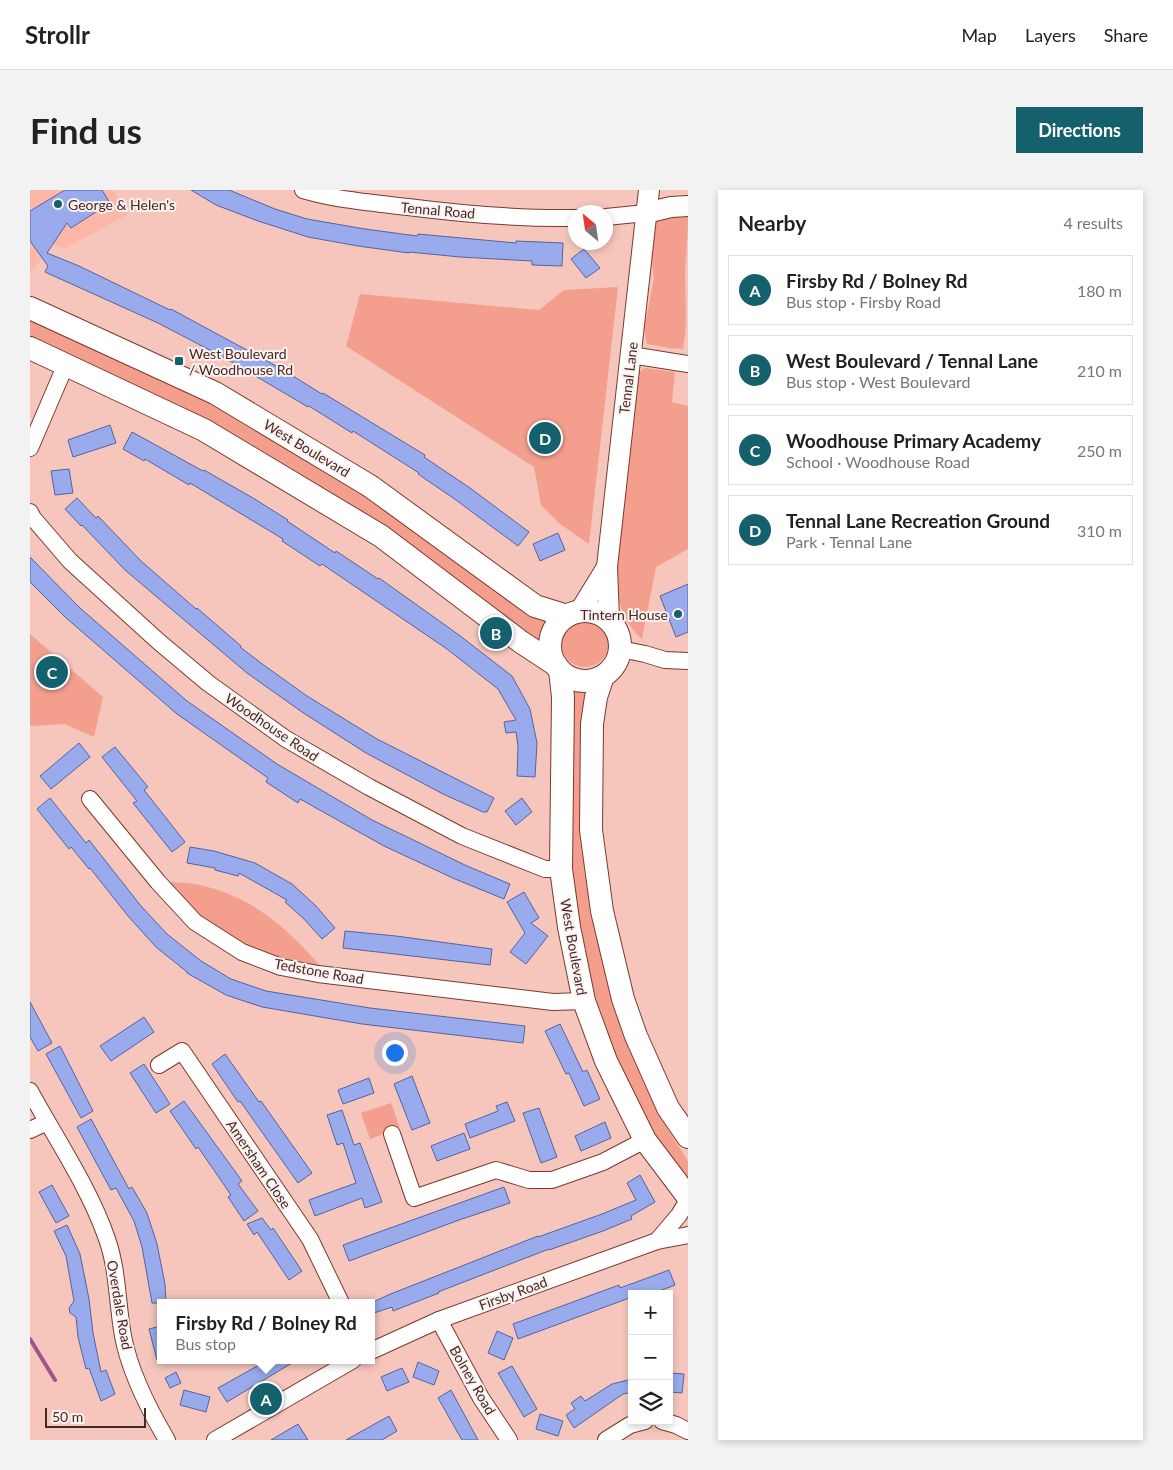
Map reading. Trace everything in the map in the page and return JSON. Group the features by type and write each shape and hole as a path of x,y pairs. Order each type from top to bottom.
{"main road":[{"name":"West Boulevard","path":"30,308 215,393 370,486 535,606 573,613"},
{"path":"30,348 204,430 381,536 521,642 573,679 588,681 603,676 615,665 620,649 618,633 609,620 596,612 573,613 554,630 550,648 558,668"},
{"name":"West Boulevard","path":"558,668 563,698 561,869 569,927 584,1000 606,1061 645,1140 686,1210"},
{"path":"603,676 596,697 592,724 591,830 602,911 623,998 636,1036 679,1137 688,1152"},
{"path":"668,1108 688,1137"}],"street":[{"name":"Tennal Road","path":"303,190 318,195 354,201 447,212 568,218"},
{"name":"Tennal Lane","path":"609,620 607,567 649,190"},
{"path":"613,216 688,206"},
{"path":"631,355 688,364"},
{"path":"30,448 66,364"},
{"name":"Woodhouse Road","path":"30,512 70,561 158,641 208,683 286,739 369,787 462,836 544,869 561,869"},
{"name":"Tennal Lane","path":"573,613 607,567"},
{"path":"620,649 665,660 688,661"},
{"name":"Tedstone Road","path":"90,798 152,875 195,922 242,952 281,967 318,974 553,1002 584,1000"},
{"name":"Amersham Close","path":"159,1064 182,1052 310,1239 339,1299"},
{"name":"Overdale Road","path":"30,1091 82,1184 107,1238 115,1267 124,1338 131,1364 148,1408 167,1440"},
{"path":"30,1130 47,1122"},
{"path":"392,1134 414,1198 496,1170 529,1180 552,1180 603,1162 645,1140"},
{"name":"Firsby Road","path":"657,1241 686,1210"},
{"name":"Firsby Road","path":"375,1349 439,1320 657,1241 688,1235"},
{"name":"Bolney Road","path":"439,1320 481,1398 510,1440"},
{"path":"215,1440 346,1364"},
{"path":"673,1424 688,1431"},
{"path":"606,1440 628,1425"}],"shaded area":[{"path":"30,190 113,190 129,214 64,249 53,245 30,273"},
{"path":"660,216 688,217 685,272 686,319 683,349 647,344 644,330 654,278 651,258 655,224"},
{"path":"618,287 589,544 560,524 541,505 534,467 346,346 360,294 539,310 564,290"},
{"path":"30,316 236,412 369,493 549,619 544,628 540,644 426,562 30,343"},
{"path":"645,368 675,372 672,402 688,406 688,549 656,567 642,639 630,626 622,610 613,576 638,373"},
{"path":"580,619 590,619 599,623 605,629 609,643 605,657 599,663 590,667 580,667 571,663 565,657 561,648 561,638 565,629 571,623"},
{"path":"30,634 103,697 94,737 65,724 30,726"},
{"path":"572,688 585,689 584,805 644,1069 665,1125 688,1161 688,1180 664,1149 647,1121 620,1068 594,993 570,872"},
{"path":"158,882 189,883 211,888 250,904 283,928 328,975 242,952"},
{"path":"391,1103 400,1128 370,1139 361,1113"}],"building":[{"path":"65,190 102,190 110,203 71,228 67,223 47,253 171,309 280,368 425,455 424,457 470,488 529,532 518,546 419,473 353,431 352,433 225,358 158,323 45,272 48,266 30,241 30,211"},
{"path":"191,190 229,190 275,209 307,219 365,229 417,236 418,234 516,243 516,241 563,243 562,266 532,265 532,261 409,253 308,237 216,205"},
{"path":"585,250 600,268 586,278 571,259"},
{"path":"110,425 116,443 73,457 68,440"},
{"path":"132,432 253,498 335,553 336,551 379,578 459,635 512,676 530,709 537,743 535,777 517,776 518,746 516,732 506,733 504,722 516,720 498,689 447,649 322,564 320,566 282,541 283,539 190,483 189,485 145,459 144,461 123,449"},
{"path":"69,469 73,493 55,495 51,471"},
{"path":"77,498 96,518 98,516 141,561 240,647 307,696 377,739 494,798 487,812 483,812 443,794 366,753 302,712 247,673 125,570 81,526 65,509"},
{"path":"558,533 565,550 540,561 533,544"},
{"path":"30,557 80,608 187,701 277,764 372,820 467,866 510,884 504,899 455,879 384,846 300,799 298,803 266,782 268,778 177,714 65,617 30,582"},
{"name":"Tintern House","path":"688,584 688,632 676,637 660,596"},
{"path":"79,743 90,757 51,789 40,776"},
{"path":"115,747 148,787 144,790 185,842 172,852 133,803 137,801 102,757"},
{"path":"50,798 86,843 89,840 141,906 167,934 201,961 231,979 266,991 370,1008 525,1026 523,1043 362,1024 262,1007 226,995 187,973 156,947 128,916 90,868 71,847 69,849 37,809"},
{"path":"522,798 532,812 516,825 505,811"},
{"path":"190,847 214,851 255,863 292,884 315,905 335,928 322,939 285,902 287,900 239,873 238,876 215,870 215,868 187,863"},
{"path":"524,892 539,918 531,923 548,936 526,964 510,952 525,933 507,902"},
{"path":"345,931 492,949 490,965 343,948"},
{"path":"30,1002 52,1043 38,1051 30,1037"},
{"path":"144,1017 154,1032 111,1061 100,1046"},
{"path":"560,1024 583,1072 587,1070 600,1099 584,1106 569,1073 566,1074 545,1031"},
{"path":"60,1046 93,1111 81,1118 46,1054"},
{"path":"225,1054 312,1173 298,1183 212,1064"},
{"path":"144,1064 170,1104 156,1113 130,1073"},
{"path":"412,1076 430,1123 412,1130 394,1084"},
{"path":"369,1078 374,1093 343,1104 338,1090"},
{"path":"184,1101 242,1181 238,1184 258,1211 244,1221 228,1197 231,1195 198,1147 196,1149 170,1111"},
{"path":"507,1102 515,1121 470,1138 465,1124 498,1111 496,1106"},
{"path":"539,1108 557,1157 541,1163 523,1113"},
{"path":"342,1110 354,1145 360,1143 382,1202 365,1208 362,1198 315,1216 309,1200 356,1183 343,1143 337,1145 327,1115"},
{"path":"91,1119 129,1189 132,1187 147,1213 157,1244 165,1284 166,1299 157,1299 157,1303 152,1303 142,1247 134,1221 116,1188 111,1190 77,1127"},
{"path":"605,1122 611,1138 581,1151 575,1136"},
{"path":"464,1133 470,1149 437,1161 431,1146"},
{"path":"640,1175 655,1202 631,1216 632,1219 549,1249 393,1311 392,1307 375,1313 375,1301 388,1295 636,1200 627,1183"},
{"path":"52,1185 69,1216 56,1223 39,1192"},
{"path":"504,1187 510,1203 349,1261 343,1245"},
{"path":"262,1218 271,1230 273,1228 302,1271 289,1280 257,1232 254,1235 247,1224"},
{"path":"67,1225 80,1254 101,1372 106,1370 115,1394 101,1401 89,1368 86,1369 78,1337 76,1317 70,1313 69,1308 74,1301 66,1256 54,1231"},
{"path":"669,1270 675,1285 662,1290 628,1290 628,1298 518,1339 513,1324 619,1285 620,1288"},
{"path":"157,1327 157,1360 149,1329"},
{"path":"497,1331 513,1338 504,1360 488,1353"},
{"path":"418,1362 439,1371 434,1385 413,1377"},
{"path":"261,1364 290,1364 227,1402 218,1388"},
{"path":"512,1366 537,1409 524,1417 498,1373"},
{"path":"402,1368 409,1382 387,1391 381,1377"},
{"path":"176,1372 181,1383 170,1388 165,1378"},
{"path":"673,1373 684,1374 682,1393 673,1392"},
{"path":"628,1380 628,1393 623,1394 574,1428 566,1415 575,1409 571,1403 581,1396 585,1401 612,1384"},
{"path":"184,1390 210,1397 206,1412 180,1405"},
{"path":"451,1390 478,1440 462,1440 438,1398"},
{"path":"540,1414 563,1421 558,1436 536,1429"},
{"path":"389,1416 397,1431 382,1440 346,1440"},
{"path":"298,1424 308,1440 271,1440"}],"waterway":[{"path":"30,1339 55,1380"}],"place":[{"name":"George & Helen's","path":"58,204"},
{"name":"West Boulevard / Woodhouse Rd","path":"179,361"},
{"name":"Tennal Lane Recreation Ground","path":"545,438"},
{"name":"Tintern House","path":"678,614"},
{"name":"West Boulevard / Tennal Lane","path":"496,633"},
{"name":"Woodhouse Primary Academy","path":"52,672"},
{"name":"Firsby Rd / Bolney Rd","path":"266,1399"}]}
